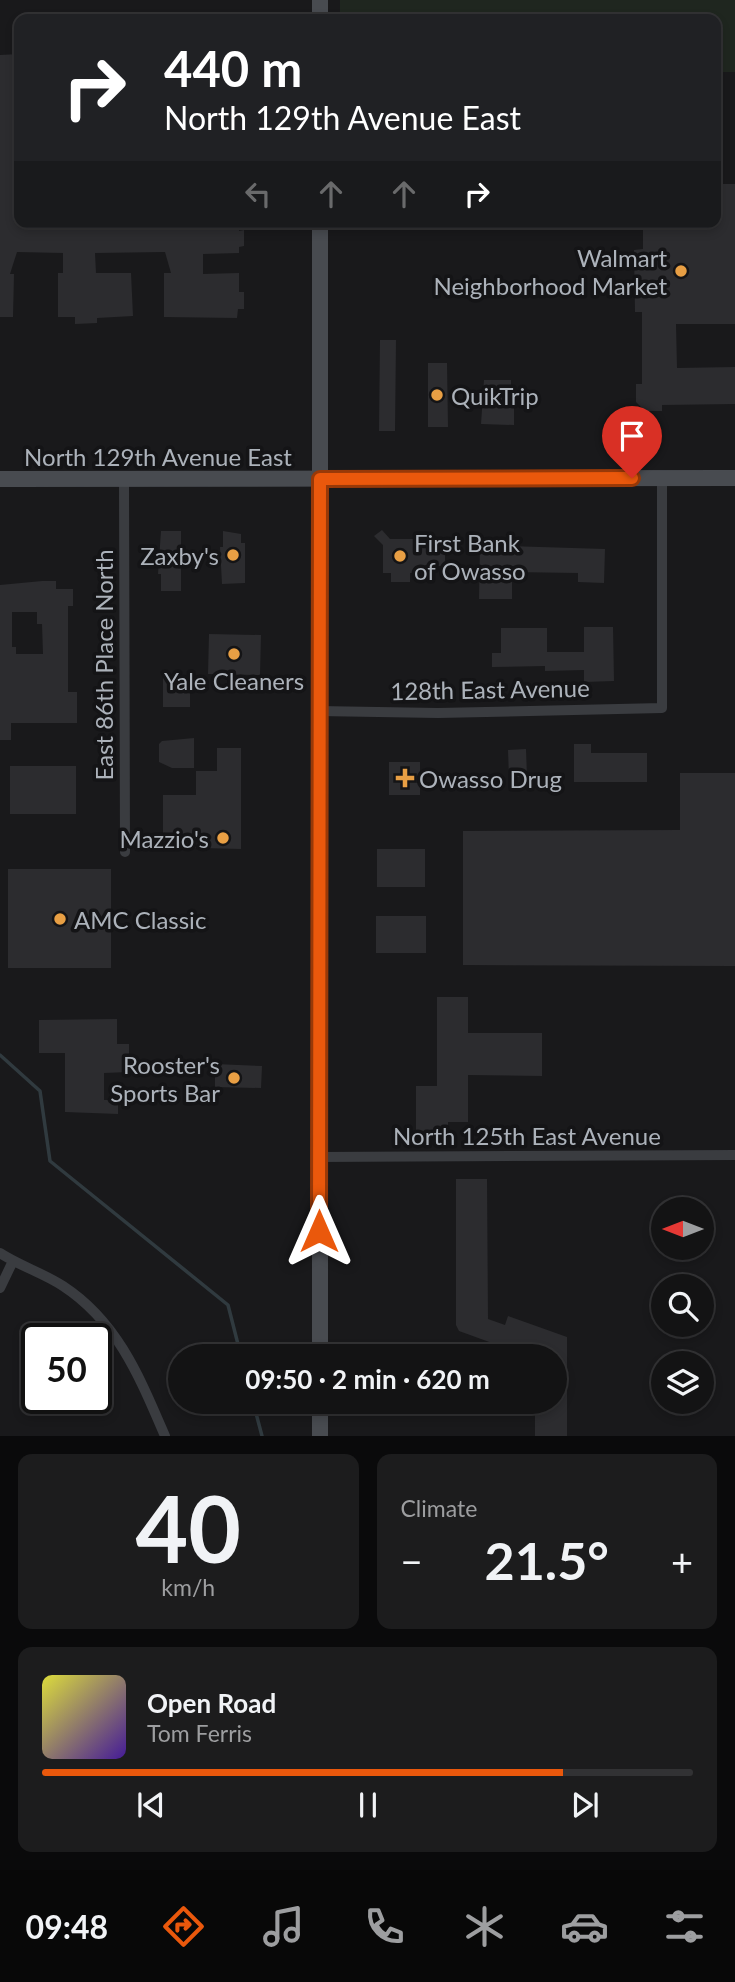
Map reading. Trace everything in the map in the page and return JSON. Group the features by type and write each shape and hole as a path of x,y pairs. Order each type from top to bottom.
{"main road":[{"path":"320,228 320,1344"},
{"name":"North 129th Avenue East","path":"0,479 735,478"},
{"path":"320,1414 320,1436"}],"street":[{"name":"128th East Avenue","path":"318,711 438,713 662,708 662,478"},
{"name":"East 86th Place North","path":"124,479 125,852"},
{"name":"North 125th East Avenue","path":"319,1157 735,1155"},
{"path":"0,1253 65,1287 108,1325 139,1376 165,1436"},
{"path":"0,1288 13,1261"}],"shaded area":[{"path":"340,0 735,0 735,72 721,72 721,14 340,14"}],"building":[{"path":"14,54 14,228 244,230 244,246 239,247 239,253 203,254 203,274 239,273 239,292 244,292 244,309 238,309 237,318 164,317 164,273 171,273 165,252 95,253 96,273 131,273 133,316 97,318 97,323 75,324 75,317 58,317 58,273 63,273 63,253 17,252 10,274 14,274 13,317 0,317 0,55"},
{"path":"721,184 735,184 735,324 676,324 677,368 735,367 735,404 662,405 662,411 645,411 636,402 636,384 642,384 642,312 635,312 634,250 643,249 643,228 721,228"},
{"name":"QuikTrip","path":"380,340 396,340 395,431 379,431"},
{"name":"QuikTrip","path":"428,363 447,363 448,427 428,427"},
{"path":"484,380 511,380 511,392 514,392 514,425 481,424"},
{"name":"First Bank of Owasso","path":"382,530 390,539 416,539 416,546 445,546 445,566 417,566 417,573 410,573 410,582 391,582 391,573 383,573 383,545 374,536"},
{"path":"161,531 181,531 181,591 161,591 161,574 158,574"},
{"name":"Zaxby's","path":"223,531 241,534 241,543 245,543 245,583 222,584 220,547 223,547"},
{"path":"480,545 605,549 604,583 578,582 578,573 512,572 512,599 479,599"},
{"path":"56,581 56,589 73,589 73,606 68,606 68,692 77,692 77,723 11,723 11,740 0,740 0,585","holes":["12,612 37,612 37,624 42,624 43,654 16,654 16,647 12,647"]},
{"path":"584,627 613,627 614,681 584,682 584,670 545,671 545,666 492,667 492,653 501,653 501,628 547,628 547,652 584,652"},
{"name":"Yale Cleaners","path":"209,634 261,635 260,675 208,674"},
{"path":"163,677 190,677 190,707 163,707"},
{"path":"194,738 194,768 172,768 159,762 159,744 162,741"},
{"path":"574,744 591,744 591,753 647,753 647,782 574,782"},
{"path":"217,748 241,748 241,849 163,847 163,795 196,795 196,771 217,771"},
{"path":"526,749 527,777 509,777 508,750"},
{"name":"Owasso Drug","path":"389,762 420,762 420,795 389,795"},
{"path":"10,766 76,766 76,814 10,814"},
{"path":"680,773 735,773 735,966 463,965 463,831 680,830"},
{"path":"377,849 425,849 425,887 377,887"},
{"name":"AMC Classic","path":"8,869 111,869 111,968 8,968"},
{"path":"376,916 426,916 426,953 376,953"},
{"path":"437,997 468,997 468,1033 542,1033 542,1076 468,1075 468,1122 448,1122 448,1134 416,1134 416,1086 437,1086"},
{"path":"117,1019 117,1044 129,1044 129,1072 104,1073 104,1100 118,1100 118,1114 65,1112 65,1053 39,1053 39,1020"},
{"name":"Rooster's Sports Bar","path":"215,1064 262,1066 261,1088 215,1087"},
{"path":"456,1179 487,1179 488,1319 505,1325 508,1316 567,1337 567,1344 495,1344 459,1331 456,1325"},
{"path":"535,1414 567,1414 567,1436 535,1436"}],"waterway":[{"path":"0,1055 40,1091 50,1161 228,1305 238,1344"},
{"path":"256,1414 262,1436"}],"place":[{"name":"Walmart Neighborhood Market","path":"681,271"},
{"name":"QuikTrip","path":"437,395"},
{"name":"Zaxby's","path":"233,555"},
{"name":"First Bank of Owasso","path":"400,556"},
{"name":"Yale Cleaners","path":"234,654"},
{"name":"Owasso Drug","path":"405,778"},
{"name":"Mazzio's","path":"223,838"},
{"name":"AMC Classic","path":"60,919"},
{"name":"Rooster's Sports Bar","path":"234,1078"}],"route":[{"path":"319,1231 320,479 632,478"}]}
